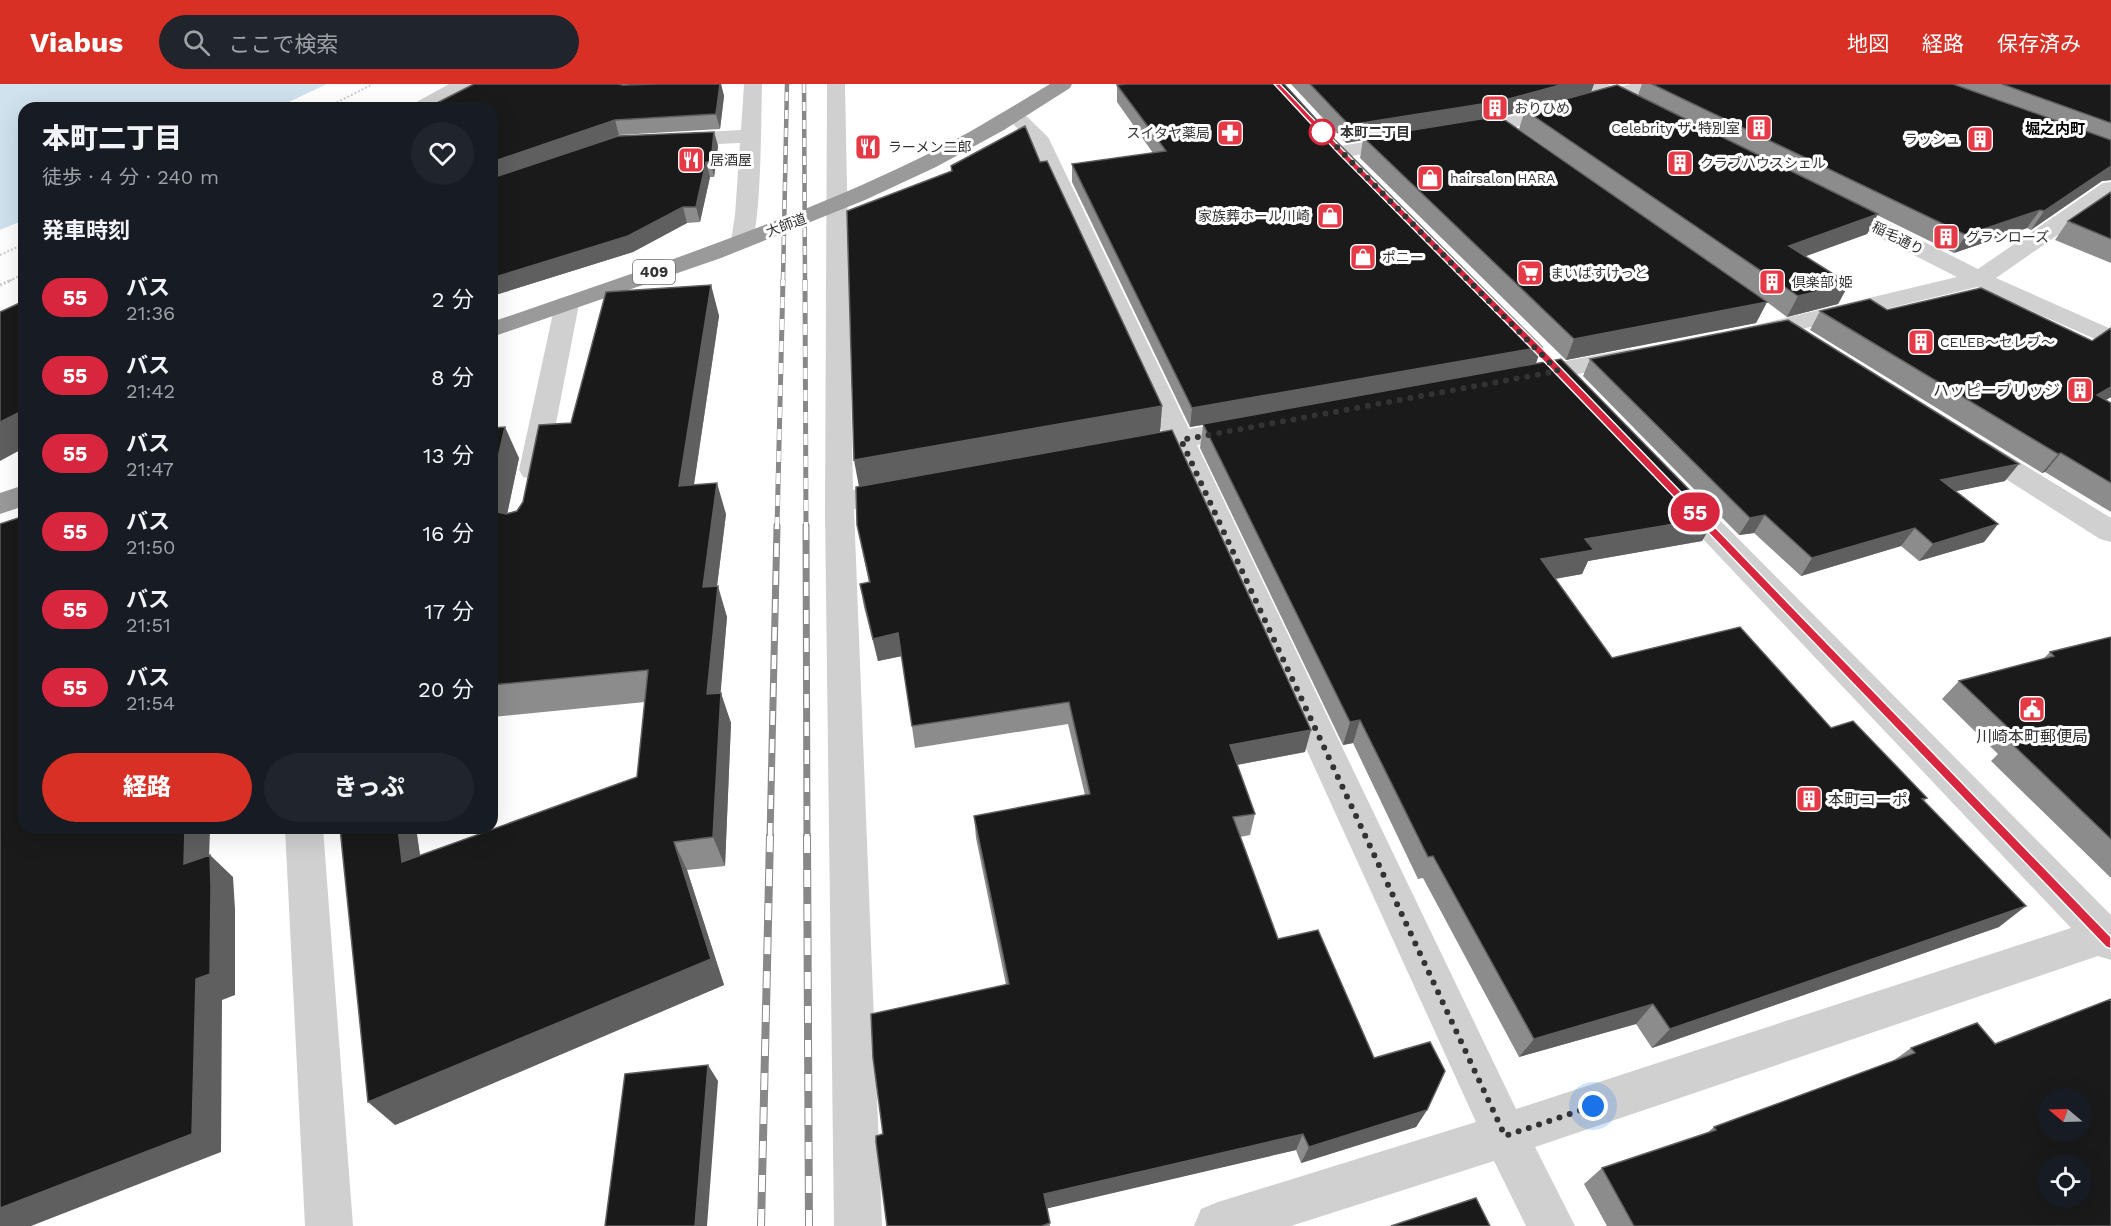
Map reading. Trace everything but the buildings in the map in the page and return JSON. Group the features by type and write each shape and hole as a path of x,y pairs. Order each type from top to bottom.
{"highway":[{"name":"大師道","path":"498,328 835,206 938,157 1015,116 1063,84"},
{"path":"0,504 18,497"}],"street":[{"path":"431,102 463,84"},
{"path":"742,241 746,215 753,84"},
{"path":"836,84 835,206 840,502 858,1226"},
{"path":"1592,84 1665,121"},
{"path":"1365,176 1333,143 1436,136 1498,126 1653,84"},
{"path":"1015,116 1038,137 1505,1136 1551,1226"},
{"path":"1498,126 1527,146"},
{"path":"655,141 749,136"},
{"path":"1728,338 1783,327 1979,279 2111,188"},
{"name":"稲毛通り","path":"1811,195 1979,279 2111,338"},
{"path":"527,499 567,304"},
{"path":"1755,307 1813,346"},
{"path":"1536,348 1568,381"},
{"path":"1497,382 1568,381 1650,353"},
{"path":"1111,452 1275,422"},
{"path":"1952,433 2111,532"},
{"path":"1218,1226 1505,1136 2109,937 1658,474"},
{"path":"840,502 923,487"},
{"path":"304,834 329,1226"}],"path":[{"path":"338,102 373,84"},
{"path":"0,255 18,247"},
{"path":"0,285 18,277"}],"water":[{"path":"0,84 327,84 289,102 18,102 18,222 0,230"}],"railway":[{"path":"783,281 787,84"},
{"path":"804,84 805,281"},
{"path":"777,528 783,280"},
{"path":"805,280 806,528"},
{"path":"770,837 777,526"},
{"path":"806,526 807,837"},
{"path":"761,1226 770,836"},
{"path":"807,836 809,1226"}],"bus line":[{"name":"55","path":"1278,84 1341,152 1536,348 2111,942"}],"place":[{"name":"おりひめ","path":"1495,108"},
{"name":"Celebrity ザ･特別室","path":"1759,128"},
{"name":"本町二丁目","path":"1322,132"},
{"name":"スイタヤ薬局","path":"1230,133"},
{"name":"ラッシュ","path":"1980,139"},
{"name":"ラーメン二郎","path":"868,147"},
{"name":"居酒屋","path":"691,160"},
{"name":"クラブハウスシェル","path":"1680,163"},
{"name":"hairsalon HARA","path":"1430,178"},
{"name":"家族葬ホール川崎","path":"1330,216"},
{"name":"グランローズ","path":"1946,237"},
{"name":"ポニー","path":"1363,257"},
{"name":"まいばすけっと","path":"1530,273"},
{"name":"倶楽部 姫","path":"1772,282"},
{"name":"CELEB～セレブ～","path":"1921,342"},
{"name":"ハッピーブリッジ","path":"2080,390"},
{"name":"川崎本町郵便局","path":"2032,709"},
{"name":"本町コーポ","path":"1809,799"}],"district":[{"name":"堀之内町","path":"2055,129"}],"route":[{"path":"1322,132 1558,371 1181,440 1505,1136 1593,1106"}]}
